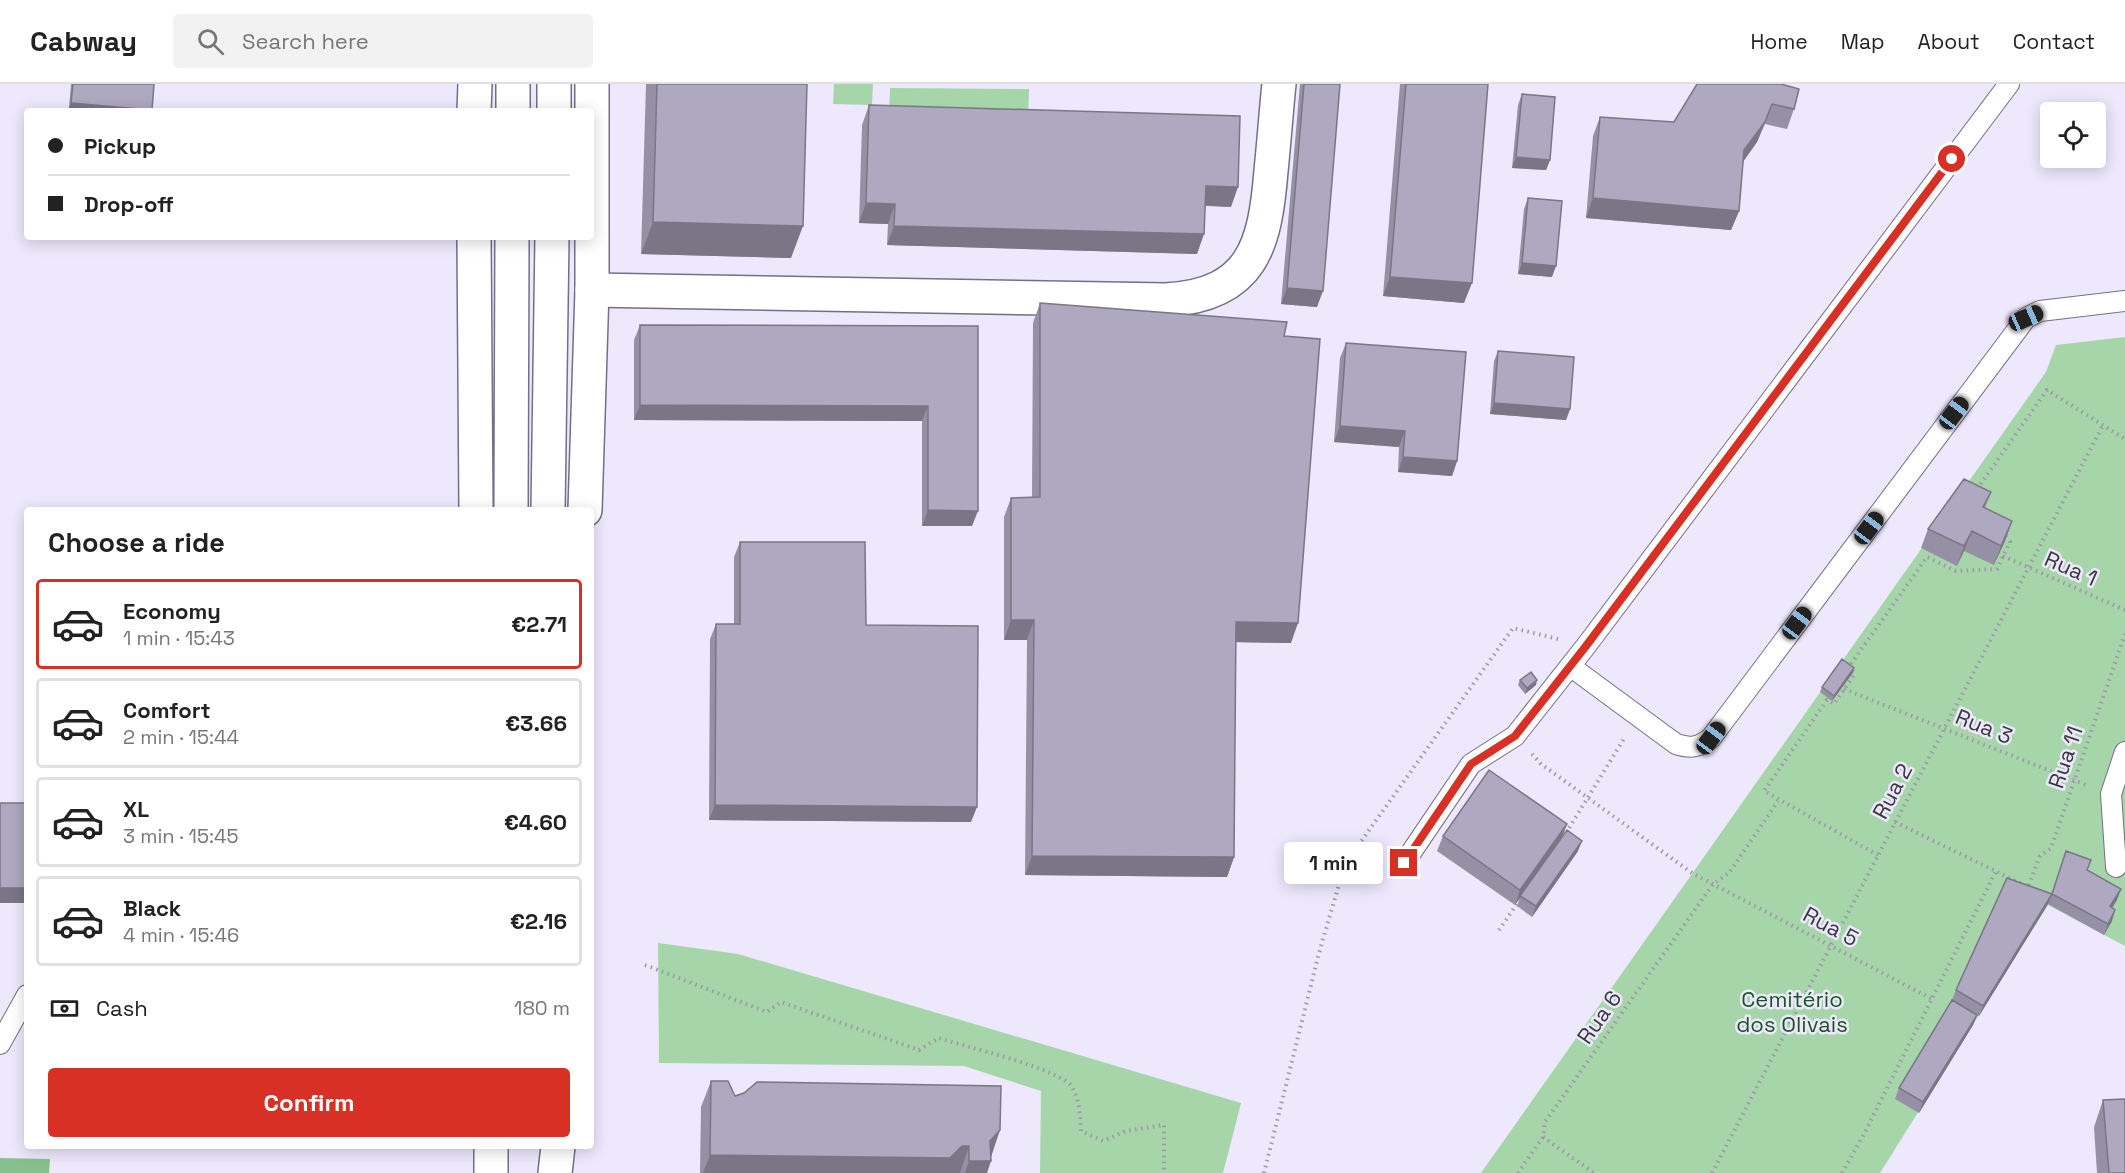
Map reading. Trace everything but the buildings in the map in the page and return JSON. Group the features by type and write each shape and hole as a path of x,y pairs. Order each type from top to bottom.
{"main road":[{"path":"474,108 475,84"},
{"path":"513,84 513,108"},
{"path":"554,84 554,108"},
{"path":"592,84 592,108"},
{"path":"592,290 1166,300 1203,294 1220,287 1247,264 1264,233 1279,84"},
{"path":"474,240 476,507"},
{"path":"511,507 512,240"},
{"path":"548,507 552,240"},
{"path":"585,507 592,240"},
{"path":"491,1149 491,1173"},
{"path":"555,1173 558,1149"}],"lane":[{"path":"1404,863 1471,764 1515,736 1570,666 2009,84"},
{"path":"1570,666 1676,744 1689,748 1701,746 1711,738 2026,318 2040,311 2125,301"},
{"path":"2116,867 2111,794 2125,752"},
{"path":"0,1044 24,1000"}],"path":[{"path":"1971,498 2047,390 2125,439"},
{"name":"Rua 2","path":"1712,1173 2103,425"},
{"path":"1878,855 1778,801 1764,791 1827,700 1834,704 1854,675 1848,668 1928,557 1956,571 1997,569 2010,542 1998,525"},
{"name":"Rua 1","path":"2003,556 2125,610"},
{"name":"Rua 11","path":"1996,871 2028,887 2040,856 2051,848 2125,634"},
{"name":"Rua 3","path":"1844,689 2111,794"},
{"path":"1563,838 1627,735 1633,712"},
{"name":"Rua 5","path":"1515,736 1541,764 1692,873 1932,999"},
{"name":"Rua 6","path":"1518,1173 1543,1137 1545,1122 1713,884 1729,873 1778,801"},
{"path":"1842,1173 1996,871 1895,822"},
{"path":"1498,930 1524,893"},
{"path":"645,965 767,1012 781,1002 919,1050 939,1038 1054,1073 1072,1085 1080,1106 1082,1131 1103,1141 1126,1131 1164,1125 1164,1173"},
{"path":"1543,1137 1593,1173"}],"green space":[{"path":"834,84 873,84 872,105 833,104"},
{"path":"890,88 1029,89 1028,120 889,117"},
{"name":"Cemitério dos Olivais","path":"2125,337 2125,946 2048,905 1880,1173 1481,1173 2046,372 2056,345"},
{"path":"658,943 738,954 1241,1103 1223,1173 1040,1173 1041,1091 964,1066 659,1063"},
{"path":"0,1158 50,1159 49,1173 0,1173"}],"route":[{"path":"1404,863 1471,764 1515,736 1586,646 1952,159"}]}
